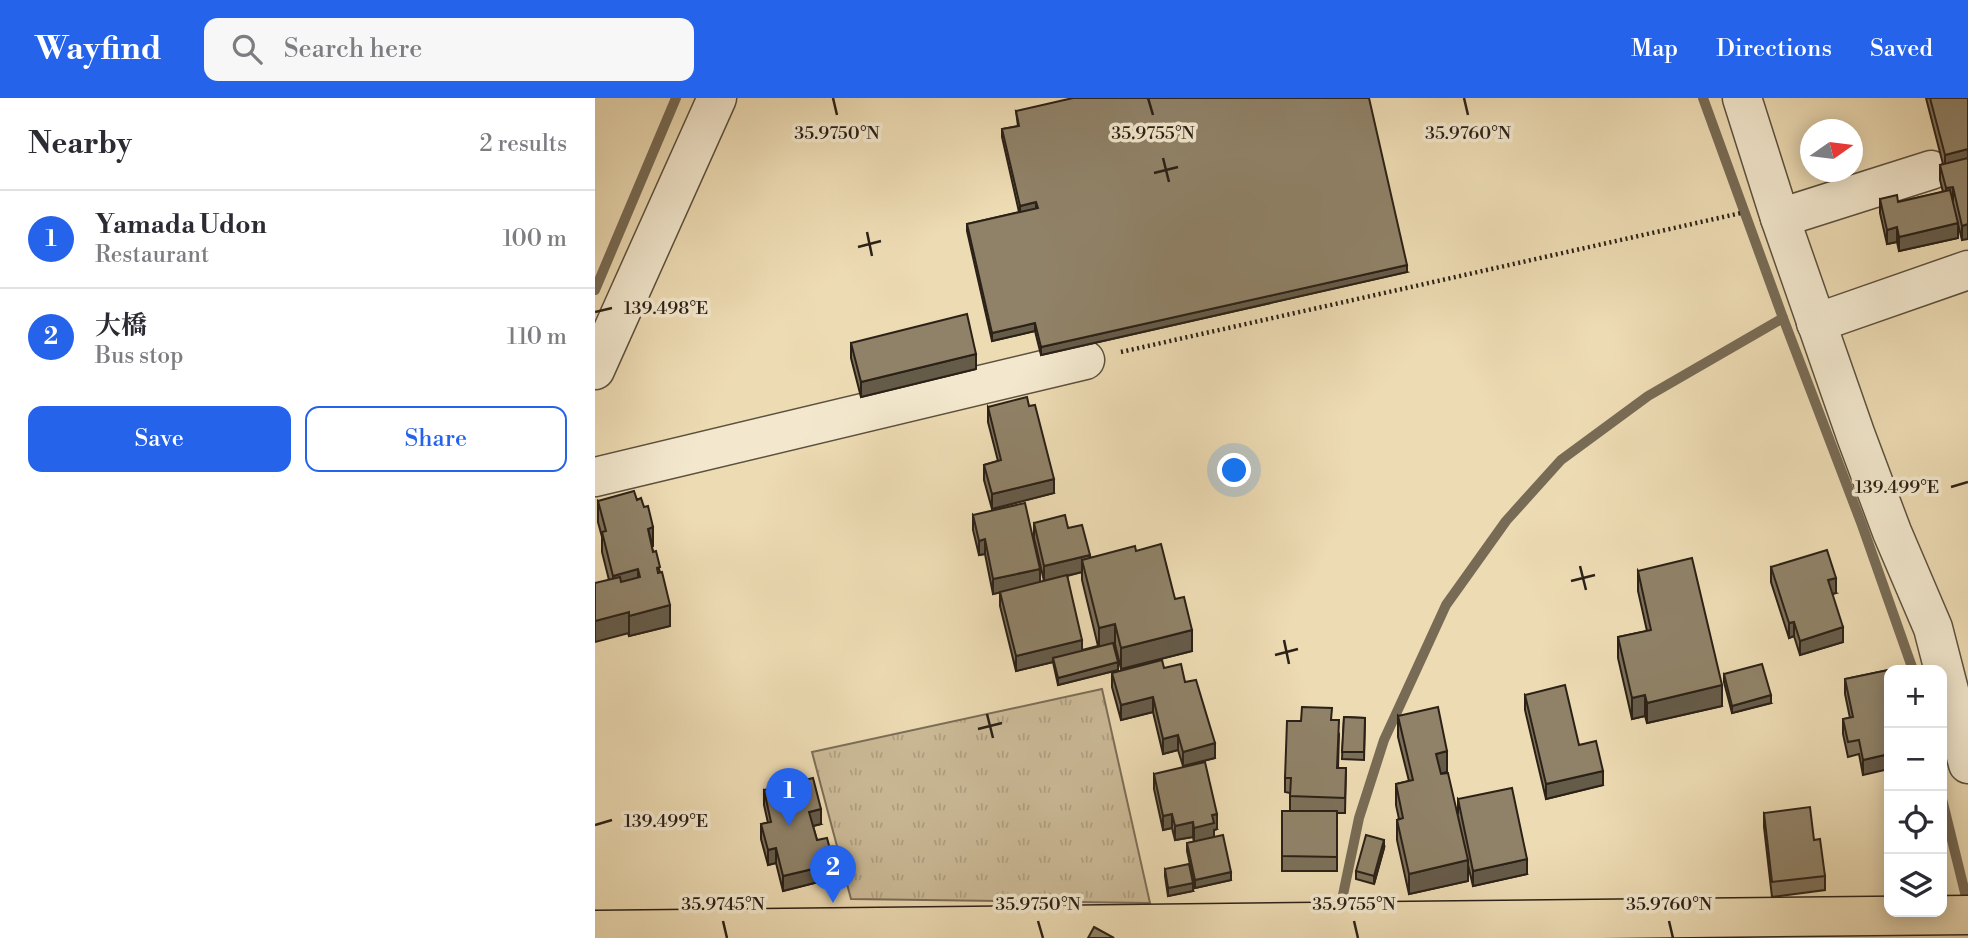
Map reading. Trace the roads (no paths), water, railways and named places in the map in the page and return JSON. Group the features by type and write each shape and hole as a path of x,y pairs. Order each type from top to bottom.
{"main road":[{"path":"595,930 1257,930 1968,915"}],"street":[{"path":"595,370 717,98"},
{"path":"1751,101 1778,212 1892,531 1933,628 1968,764"},
{"path":"1778,212 1931,170"},
{"path":"1817,323 1968,270"},
{"path":"595,477 1085,360"}],"waterway":[{"path":"595,290 676,98"},
{"path":"1339,914 1359,818 1384,740 1446,605 1506,521 1561,460 1648,396 1783,318 1703,98"},
{"path":"1783,318 1862,525 1911,665"},
{"path":"1947,819 1968,905"}],"place":[{"name":"Yamada Udon","path":"789,826"},
{"name":"大橋","path":"833,903"}]}
